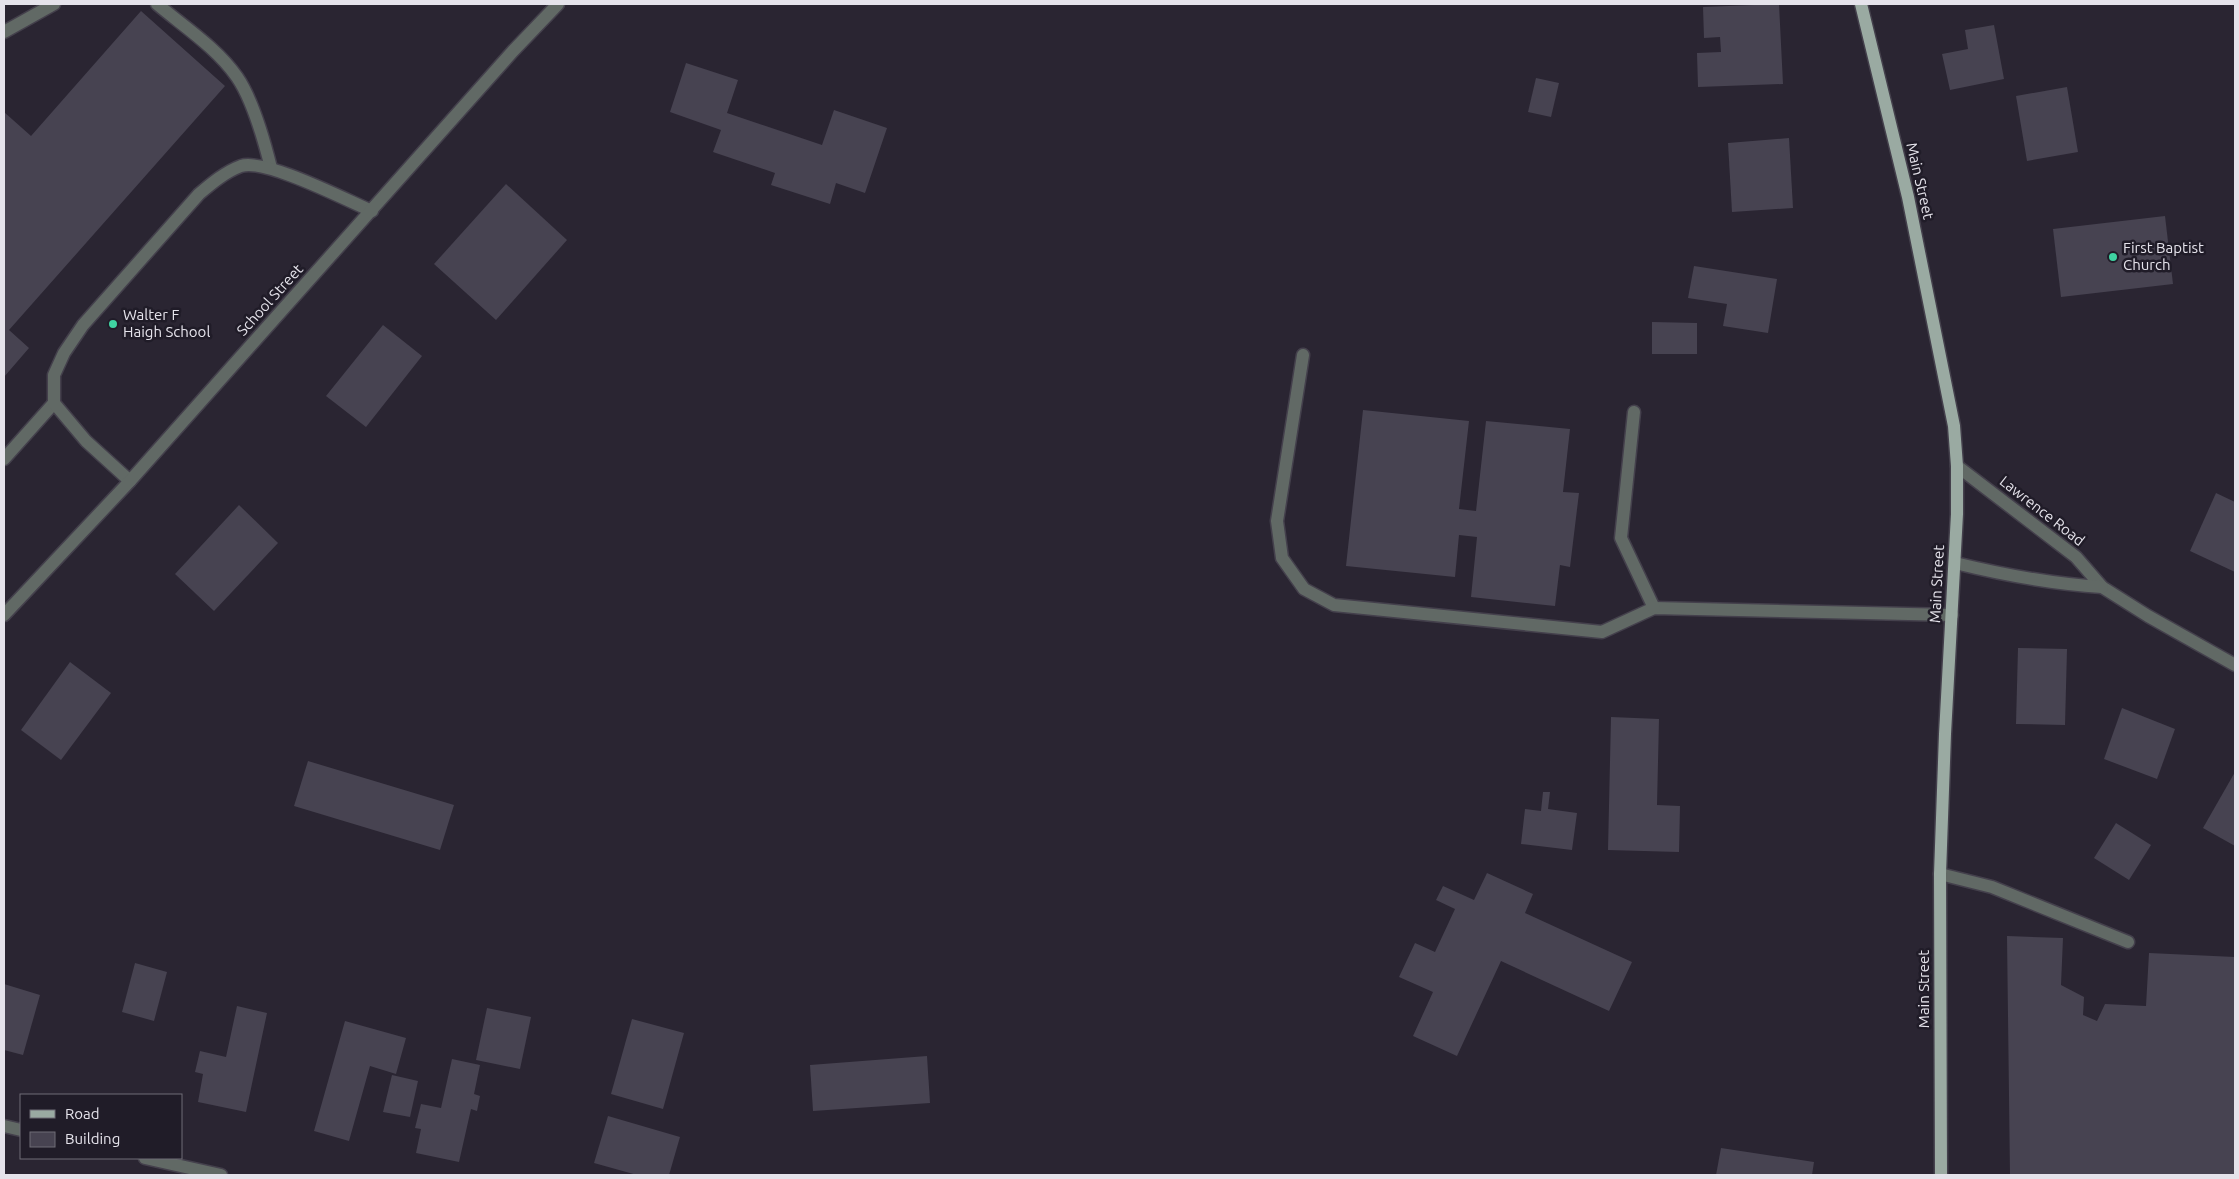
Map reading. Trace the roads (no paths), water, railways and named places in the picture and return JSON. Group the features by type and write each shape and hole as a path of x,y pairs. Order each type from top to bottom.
{"main road":[{"name":"Main Street","path":"1861,4 1908,197 1954,426 1957,466 1955,563 1944,734 1940,874 1941,1175"}],"street":[{"path":"4,32 54,4"},
{"path":"157,4 214,52 238,77 259,124 271,168"},
{"name":"School Street","path":"4,615 130,481 506,59 558,4"},
{"path":"130,481 86,441 54,403 54,375 64,353 83,326 200,194 220,177 243,165 271,168 372,211"},
{"path":"1303,355 1277,521 1282,558 1304,589 1334,605 1602,632 1654,608 1952,615"},
{"path":"4,459 54,403"},
{"path":"1634,412 1621,538 1654,608"},
{"name":"Lawrence Road","path":"1957,466 2076,557 2102,587 2148,616 2235,665"},
{"name":"Lawrence Road","path":"1955,563 2005,575 2064,585 2102,587"},
{"path":"1940,874 1992,887 2128,942"},
{"path":"4,1126 20,1130"},
{"path":"149,1159 221,1175"}],"place":[{"name":"First Baptist Church","path":"2113,257"},
{"name":"Walter F Haigh School","path":"113,324"}]}
